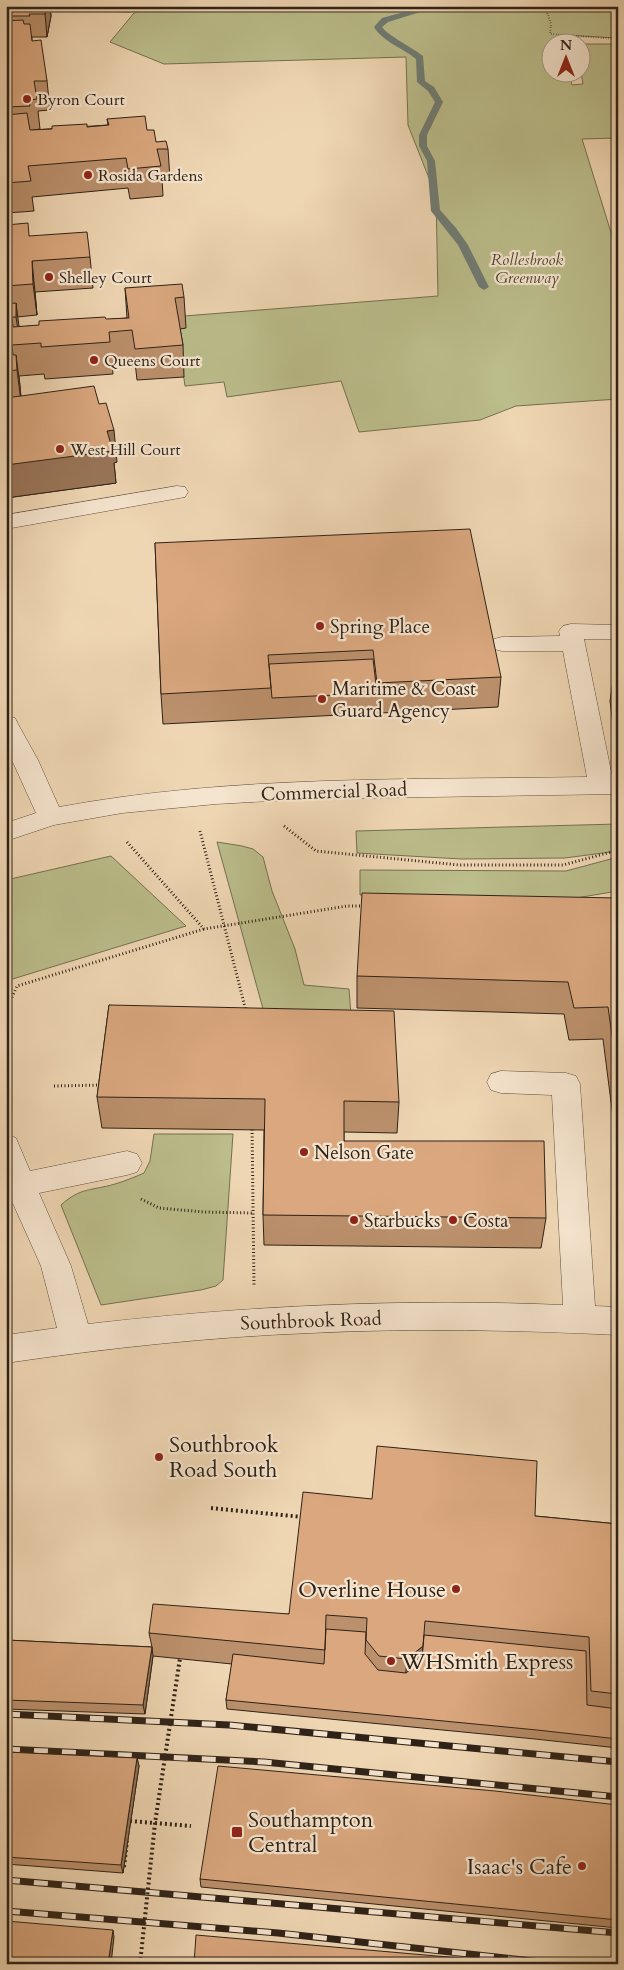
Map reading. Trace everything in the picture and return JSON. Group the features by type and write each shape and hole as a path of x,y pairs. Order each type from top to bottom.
{"street":[{"path":"6,522 178,492"},
{"path":"609,786 572,643 571,631 618,632"},
{"path":"502,644 572,643"},
{"path":"6,724 26,760 51,817"},
{"name":"Commercial Road","path":"6,832 51,817 122,804 216,795 306,790 609,786"},
{"path":"502,1082 566,1084 580,1319"},
{"path":"6,1146 20,1185 56,1266 76,1338"},
{"path":"20,1185 120,1164"},
{"name":"Southbrook Road","path":"6,1349 76,1338 256,1321 350,1317 513,1317 618,1322"}],"path":[{"path":"544,6 551,24 550,34 618,39"},
{"path":"280,823 316,850 364,857 459,865 563,865 618,852"},
{"path":"200,830 246,1012"},
{"path":"127,842 204,929"},
{"path":"6,1010 17,986 204,929 347,906 366,906"},
{"path":"54,1086 107,1085"},
{"path":"252,1121 256,1321"},
{"path":"120,1164 124,1190 159,1208 204,1212 253,1212"},
{"path":"211,1508 304,1517"},
{"path":"140,1964 155,1823 180,1658"},
{"path":"129,1830 131,1812"},
{"path":"130,1821 191,1826"},
{"path":"124,1867 128,1839"}],"green space":[{"name":"Rollesbrook Greenway","path":"152,6 618,6 618,38 592,37 592,32 542,32 542,82 571,82 572,85 592,82 592,44 618,44 618,138 582,139 618,255 618,399 516,406 480,420 359,432 341,381 227,397 224,382 185,386 177,329 184,316 438,296 436,196 408,125 406,57 164,64 110,42 134,13"},
{"path":"618,824 618,851 565,858 461,859 357,853 356,831"},
{"path":"217,842 253,849 263,857 272,891 295,949 304,985 349,989 351,1015 265,1016"},
{"path":"111,856 186,926 6,981 6,880"},
{"path":"618,857 618,891 570,899 477,901 360,895 360,870 566,871"},
{"path":"154,1134 233,1134 223,1280 216,1286 201,1290 101,1305 61,1205 74,1195 86,1190 115,1184 144,1173 150,1161"}],"building":[{"path":"6,6 46,6 45,14 6,16"},
{"path":"23,20 24,24 30,24 32,41 41,40 47,81 34,81 37,99 29,100 30,106 6,107 6,21"},
{"path":"27,113 30,130 52,129 52,126 87,124 87,127 109,125 107,119 145,116 147,130 154,130 156,142 166,141 168,149 157,149 161,166 128,169 126,158 28,166 31,181 6,183 6,115"},
{"path":"28,223 29,236 87,232 90,257 32,261 33,284 6,286 6,225"},
{"path":"182,284 184,297 175,298 183,345 135,349 132,330 109,332 110,342 41,347 41,343 12,345 13,355 16,355 17,370 6,371 6,304 16,303 16,317 12,317 13,327 39,325 39,321 105,317 106,319 129,318 125,288"},
{"path":"94,386 99,404 106,403 114,430 107,431 113,451 6,465 6,398"},
{"name":"Spring Place","path":"470,529 501,677 377,683 373,650 268,655 271,688 161,694 155,543"},
{"path":"373,659 377,693 272,698 269,664"},
{"path":"614,674 618,674 618,706"},
{"path":"362,893 618,898 618,1078 608,1007 574,1008 568,982 357,976"},
{"name":"Nelson Gate","path":"109,1005 394,1011 399,1102 344,1101 344,1141 544,1141 546,1218 263,1215 265,1099 97,1097"},
{"name":"Overline House","path":"377,1446 537,1461 535,1516 618,1524 618,1694 591,1691 589,1637 425,1621 423,1646 407,1659 379,1656 366,1640 367,1618 326,1615 325,1650 149,1633 153,1604 289,1614 303,1492 372,1499"},
{"path":"326,1629 366,1632 365,1654 378,1670 406,1673 422,1660 424,1635 586,1651 587,1705 618,1709 618,1739 226,1700 233,1654 324,1664"},
{"path":"6,1640 152,1647 143,1705 6,1700"},
{"path":"6,1752 137,1758 121,1865 6,1857"},
{"path":"218,1766 495,1791 618,1805 618,1920 200,1879"},
{"path":"6,1921 113,1930 108,1964 6,1964"},
{"path":"196,1935 528,1964 194,1964"}],"waterway":[{"path":"436,6 385,20 378,27 382,34 408,48 420,58 421,82 431,89 439,102 423,135 423,146 431,161 436,211 463,245 484,287"}],"railway":[{"path":"6,1714 229,1725 618,1762"},
{"path":"6,1749 264,1762 618,1797"},
{"path":"6,1880 618,1933"},
{"path":"6,1911 278,1933 559,1964"}],"place":[{"name":"Byron Court","path":"27,99"},
{"name":"Rosida Gardens","path":"88,175"},
{"name":"Shelley Court","path":"49,277"},
{"name":"Queens Court","path":"94,360"},
{"name":"West Hill Court","path":"60,449"},
{"name":"Spring Place","path":"320,626"},
{"name":"Maritime & Coast Guard Agency","path":"322,699"},
{"name":"Nelson Gate","path":"304,1152"},
{"name":"Starbucks","path":"354,1220"},
{"name":"Costa","path":"453,1220"},
{"name":"Southbrook Road South","path":"159,1457"},
{"name":"Overline House","path":"456,1589"},
{"name":"WHSmith Express","path":"391,1661"},
{"name":"Southampton Central","path":"237,1832"},
{"name":"Isaac's Cafe","path":"582,1866"}]}
